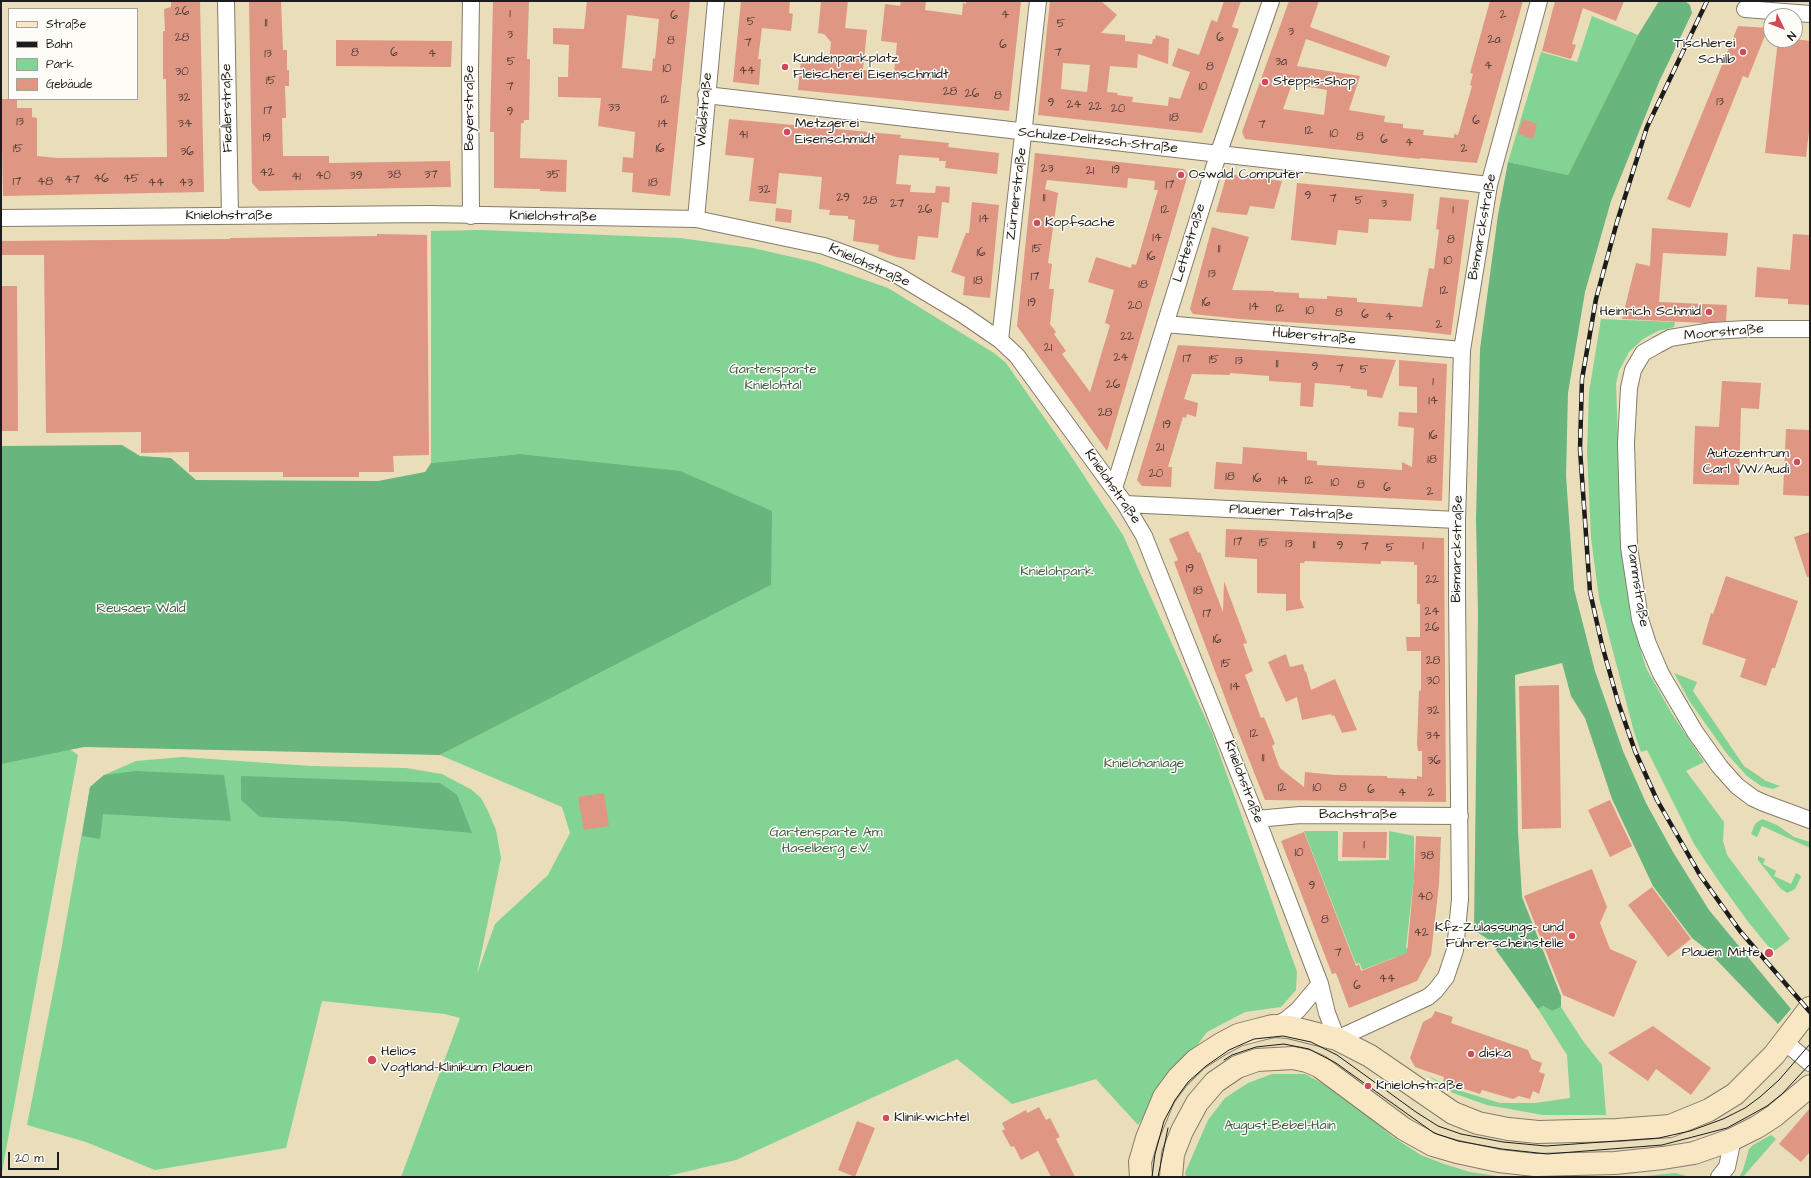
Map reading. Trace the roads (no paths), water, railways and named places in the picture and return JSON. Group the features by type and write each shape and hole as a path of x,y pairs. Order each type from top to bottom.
{"street":[{"name":"Fiedlerstraße","path":"226,1 230,216"},
{"name":"Beyerstraße","path":"471,1 471,216"},
{"name":"Waldstraße","path":"696,219 706,95 716,1"},
{"name":"Zürnerstraße","path":"1000,340 1038,1"},
{"name":"Lettestraße","path":"1114,488 1218,155 1272,1"},
{"name":"Bismarckstraße","path":"1337,1039 1428,997 1446,977 1455,950 1458,916 1460,816 1457,520 1462,350 1489,185 1539,1"},
{"path":"1746,9 1810,14"},
{"name":"Schulze-Delitzsch-Straße","path":"706,95 1489,185"},
{"name":"Knielohstraße","path":"1,218 430,214 471,216 696,219 824,246 860,259 897,276 962,314 1000,340 1017,356 1114,488 1144,536 1207,689 1257,819 1320,984 1327,1013 1337,1039"},
{"name":"Huberstraße","path":"1165,324 1462,350"},
{"name":"Moorstraße","path":"1643,354 1670,338 1747,329 1810,329"},
{"name":"Dammstraße","path":"1643,354 1633,370 1629,388 1626,443 1629,547 1640,619 1648,644 1661,674 1679,708 1715,761 1737,786 1753,798 1810,820"},
{"name":"Plauener Talstraße","path":"1125,504 1457,520"},
{"name":"Bachstraße","path":"1257,819 1300,815 1460,816"},
{"path":"1141,1177 1140,1162 1147,1138 1164,1097 1178,1078 1196,1060 1221,1044 1238,1036 1273,1026 1286,1020 1298,1010 1320,984"},
{"path":"1273,1026 1300,1028 1337,1039 1370,1056 1453,1113 1478,1123 1508,1129 1538,1132 1617,1130 1670,1126 1709,1110 1735,1094 1764,1066 1785,1042 1810,1008"},
{"path":"1319,1066 1337,1039"},
{"path":"1785,1042 1810,1063"},
{"path":"1172,1177 1173,1154 1182,1131 1197,1103 1215,1082 1237,1067 1257,1060 1292,1058 1307,1061 1319,1066 1404,1129 1433,1145 1499,1161 1535,1165 1615,1163 1694,1153 1731,1140 1774,1116 1810,1086"},
{"path":"1719,1177 1727,1167 1731,1140"}],"tram line":[{"path":"1152,1177 1155,1154 1164,1121 1175,1100 1188,1082 1206,1066 1229,1050 1254,1039 1283,1036 1311,1042 1337,1055 1438,1126 1461,1134 1503,1142 1546,1146 1659,1138 1690,1131 1723,1119 1745,1108 1760,1097 1779,1080 1810,1044"},
{"path":"1224,1060 1232,1055 1256,1047 1284,1044 1309,1049 1336,1063 1434,1133 1458,1141 1502,1149 1547,1154 1662,1145 1727,1128 1767,1106 1782,1094 1810,1064"},
{"path":"1158,1177 1168,1128"}],"railway":[{"path":"1707,1 1647,127 1617,222 1596,299 1582,379 1580,449 1590,592 1602,645 1618,702 1635,751 1657,800 1700,875 1740,931 1810,1012"}],"place":[{"name":"Tischlerei Schilb","path":"1743,52"},
{"name":"Kundenparkplatz Fleischerei Eisenschmidt","path":"785,67"},
{"name":"Steppis-Shop","path":"1265,82"},
{"name":"Metzgerei Eisenschmidt","path":"787,132"},
{"name":"Oswald Computer","path":"1181,175"},
{"name":"Kopfsache","path":"1037,223"},
{"name":"Heinrich Schmid","path":"1709,312"},
{"name":"Autozentrum Carl VW/Audi","path":"1797,462"},
{"name":"Kfz-Zulassungs- und Führerscheinstelle","path":"1572,936"},
{"name":"Plauen Mitte","path":"1769,953"},
{"name":"diska","path":"1471,1054"},
{"name":"Helios Vogtland-Klinikum Plauen","path":"372,1060"},
{"name":"Knielohstraße","path":"1368,1086"},
{"name":"Klinikwichtel","path":"886,1118"}],"park label":[{"name":"Gartensparte Knielohtal","path":"773,378"},
{"name":"Knielohpark","path":"1057,572"},
{"name":"Reusaer Wald","path":"141,609"},
{"name":"Knielohanlage","path":"1144,764"},
{"name":"Gartensparte Am Haselberg e.V.","path":"826,842"},
{"name":"August-Bebel-Hain","path":"1280,1126"}]}
